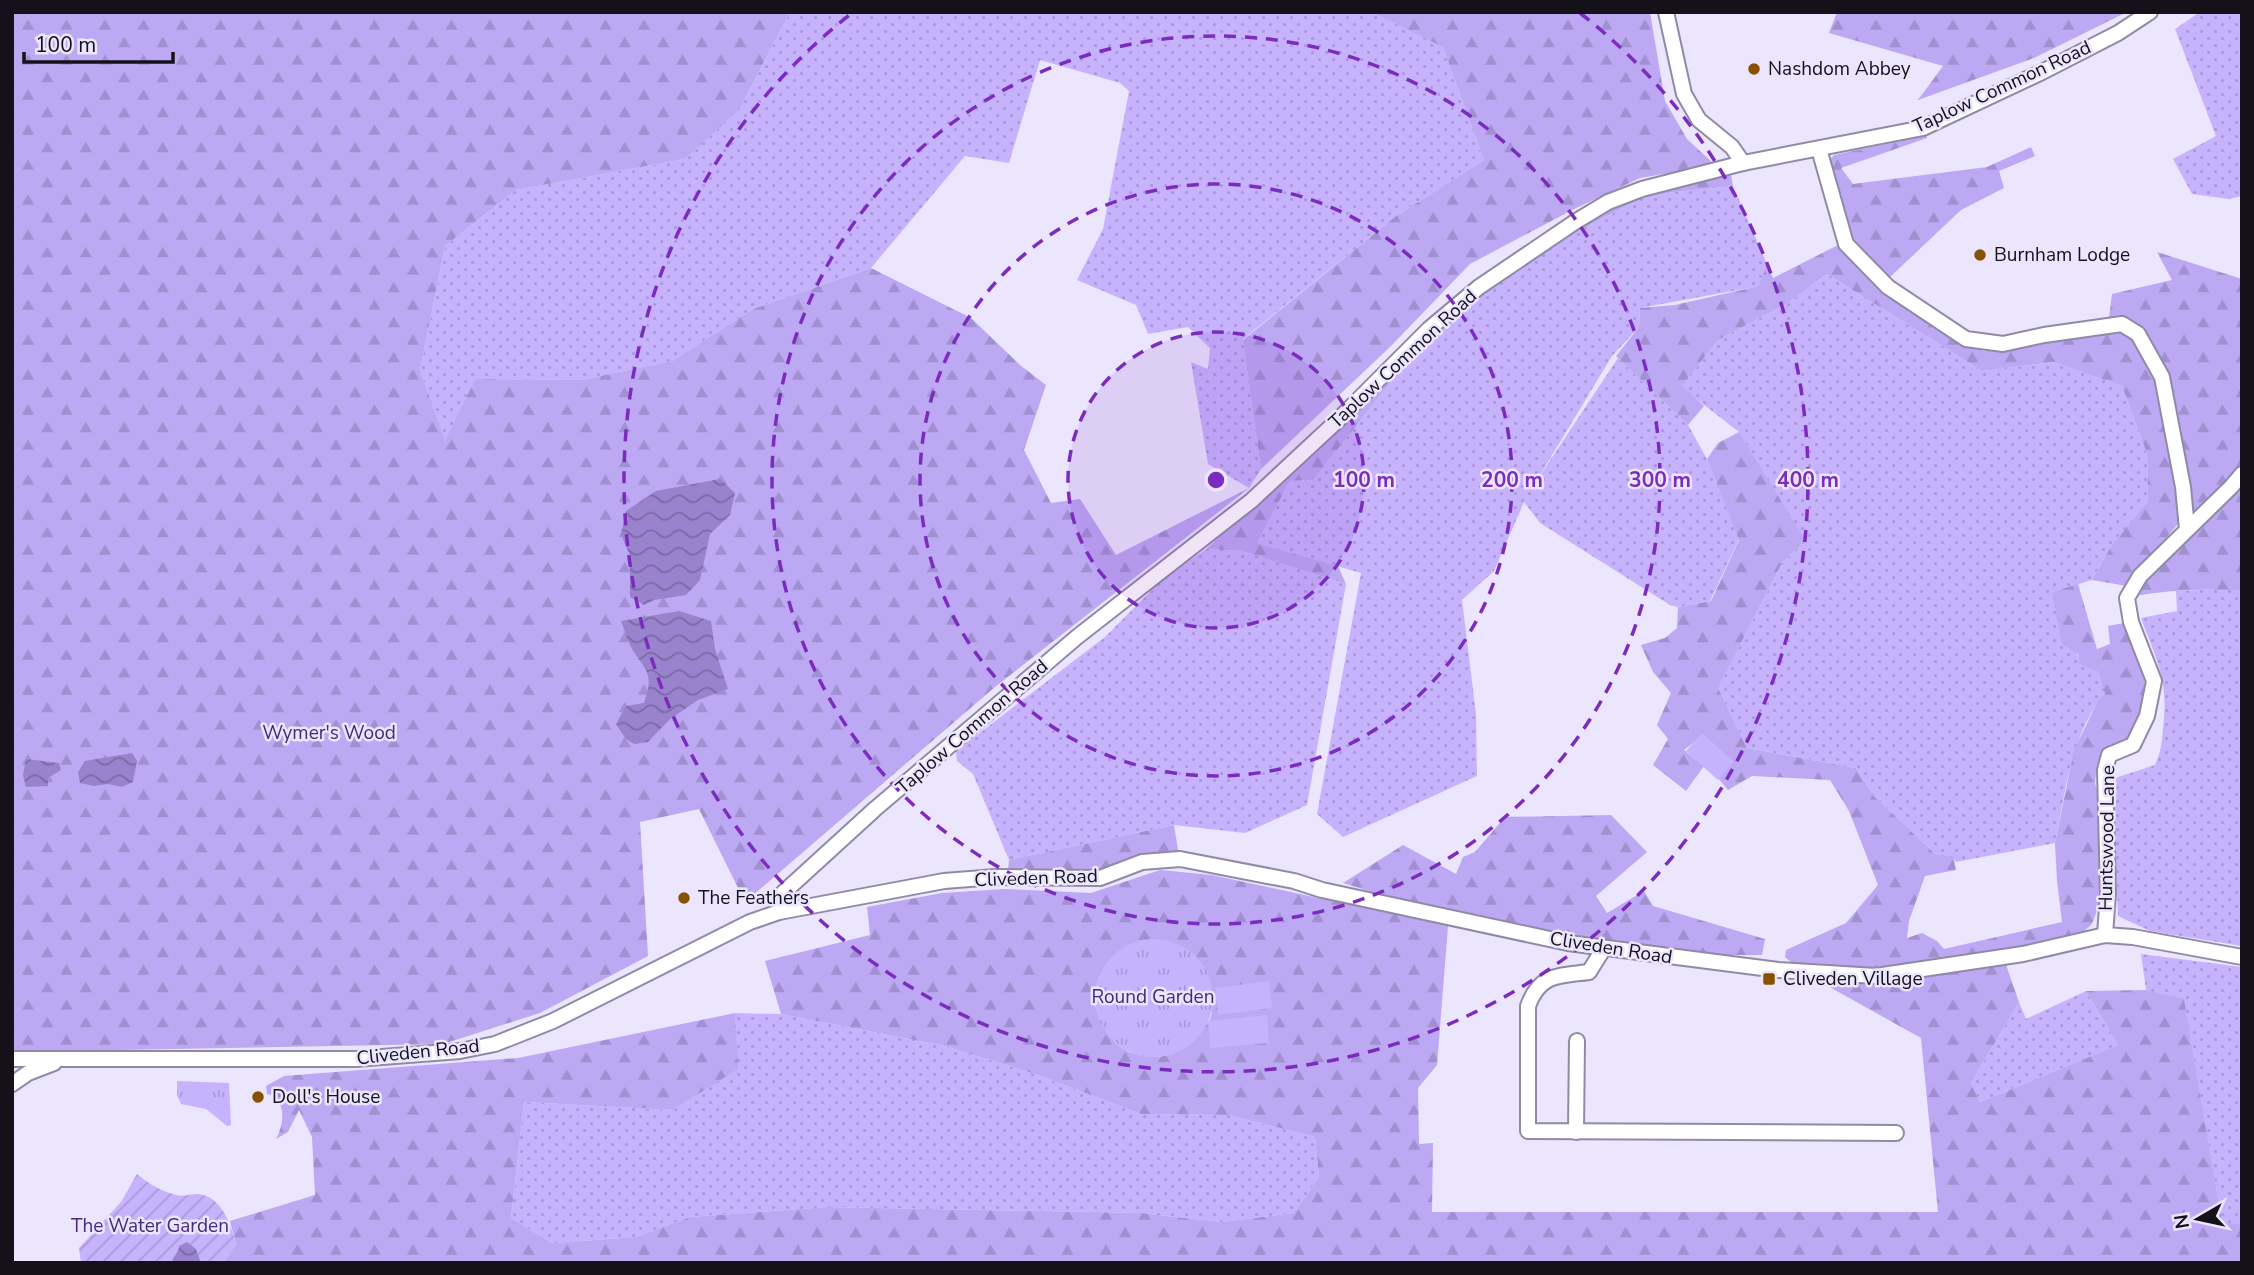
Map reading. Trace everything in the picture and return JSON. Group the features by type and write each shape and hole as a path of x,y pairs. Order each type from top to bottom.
{"street":[{"path":"1666,12 1684,94 1699,120 1732,147 1742,163"},
{"name":"Taplow Common Road","path":"779,912 783,893 875,809 1077,637 1251,501 1337,421 1429,328 1479,287 1608,202 1642,189 1742,163 1923,128 2042,72 2118,33 2150,12"},
{"path":"1819,149 1846,244 1888,287 1966,338 2003,344 2122,324 2138,334 2162,377 2182,476 2186,529"},
{"name":"Huntswood Lane","path":"2105,935 2108,894 2105,770 2109,755 2133,745 2147,716 2154,681 2131,622 2127,598 2140,576 2242,474"},
{"name":"Cliveden Road","path":"17,1059 356,1059 460,1051 521,1035 724,934 779,912 944,881 996,877 1100,878 1142,862 1180,859 1294,881 1322,890 1568,943 1777,970 1876,976 2023,954 2105,935 2133,937 2242,957"},
{"path":"1604,948 1589,972 1551,977 1544,981 1535,990 1528,1006 1528,1131 1896,1133"},
{"path":"1576,1132 1577,1041"},
{"path":"12,1079 17,1059"},
{"path":"12,1084 28,1073 62,1060"}],"green space":[{"name":"Wymer's Wood","path":"12,12 790,12 739,110 685,159 516,190 445,246 420,370 445,441 475,379 581,380 672,361 753,309 871,268 971,318 1020,365 1046,385 1024,450 1051,503 1080,499 1116,555 1249,488 995,687 745,902 699,809 640,822 648,956 540,1013 443,1044 12,1052"},
{"path":"790,12 1371,12 1443,46 1484,160 1396,216 1243,339 1261,469 1249,488 1208,464 1191,362 1208,369 1210,348 1188,327 1148,334 1136,305 1077,280 1103,229 1129,91 1120,83 1040,60 1009,163 965,156 871,268 753,309 672,361 581,380 475,379 445,442 420,370 445,246 516,190 685,159 739,110"},
{"path":"1371,12 1650,12 1665,101 1687,139 1715,165 1640,178 1572,210 1470,264 1391,346 1261,469 1243,340 1396,216 1484,160 1443,47"},
{"path":"1837,12 2127,12 2034,58 1918,100 1943,66 1829,33"},
{"path":"2200,12 2242,12 2242,196 2229,199 2192,194 2173,159 2216,136 2175,29"},
{"path":"1925,132 1927,138 1841,168 1853,184 1987,167 2031,147 2035,156 1999,171 2004,188 1961,210 1889,278 1853,244 1828,162 1834,155 1902,141"},
{"path":"1731,175 1733,186 1648,195 1566,237 1497,279 1407,362 1313,480 1290,481 1257,543 1338,566 1346,584 1242,551 1206,549 1357,412 1445,319 1492,281 1593,218 1643,194"},
{"path":"1733,186 1767,264 1760,286 1640,308 1639,327 1612,356 1537,480 1618,358 1688,425 1707,459 1739,539 1710,601 1678,607 1670,605 1540,523 1524,502 1494,571 1462,600 1476,714 1477,776 1343,837 1317,814 1361,573 1257,543 1290,481 1313,480 1407,362 1497,279 1566,237 1648,195"},
{"path":"1842,243 1840,250 1960,342 1984,351 2115,329 2134,337 2163,398 2181,520 2127,586 2092,580 2113,543 2148,501 2147,454 2122,386 2054,362 1982,371 1827,274 1788,303 1718,340 1682,386 1704,406 1688,425 1616,356 1639,327 1640,308 1675,305 1759,286 1767,264 1773,278"},
{"path":"2157,252 2242,279 2242,463 2218,493 2192,516 2176,409 2148,335 2139,326 2109,318 2112,294 2172,280"},
{"path":"1827,274 1982,371 2055,362 2122,386 2147,454 2148,501 2113,543 2092,580 2052,592 2081,664 2100,672 2105,694 2084,727 2077,745 2055,843 1956,862 1951,856 1935,854 1874,796 1856,768 1747,748 1718,688 1782,563 1804,541 1739,432 1681,387 1718,340 1788,303"},
{"path":"1739,432 1805,540 1782,563 1718,688 1747,748 1856,768 1874,796 1935,854 1953,856 1956,870 1925,876 1909,921 1907,938 1922,933 1937,941 1944,949 2062,922 2055,843 2074,750 2098,701 2105,694 2099,672 2080,664 2078,654 2062,644 2052,592 2078,584 2097,649 2110,644 2108,626 2124,623 2144,670 2145,707 2126,740 2108,749 2097,765 2095,783 2100,802 2100,893 2092,924 2079,936 1879,970 1792,963 1785,957 1786,950 1846,923 1878,885 1849,811 1830,780 1752,776 1728,790 1718,778 1702,736 1684,750 1704,766 1686,791 1653,765 1668,739 1657,725 1671,693 1653,672 1641,645 1665,638 1677,628 1678,607 1711,601 1739,540 1707,459 1718,443"},
{"path":"2242,485 2242,591 2188,590 2134,596 2137,588"},
{"path":"1206,549 1242,551 1346,584 1307,805 1245,833 1174,825 1009,860 973,774 957,761 956,751 1105,637 1161,581"},
{"path":"2176,591 2242,591 2242,946 2150,931 2118,916 2112,779 2155,765 2161,747 2164,712 2163,684 2157,659 2141,618 2177,611"},
{"path":"1702,733 1734,762 1718,780 1686,751"},
{"path":"1611,815 1647,852 1596,896 1607,913 1644,891 1653,906 1765,939 1762,955 1591,955 1560,950 1343,883 1403,845 1456,874 1463,857 1475,852 1505,817"},
{"path":"1174,825 1179,856 1087,872 1008,870 1009,860"},
{"path":"1160,870 1212,875 1448,926 1437,1065 1418,1088 1419,1144 1433,1143 1432,1212 1938,1212 1921,1038 1817,980 1880,982 2005,962 2019,1002 1971,1083 1980,1102 2118,1045 2086,991 2146,990 2184,999 2222,1222 2242,1224 2242,1263 223,1263 236,1244 230,1221 315,1195 312,1137 299,1110 288,1132 276,1139 281,1128 282,1112 276,1096 267,1094 266,1086 284,1076 518,1058 735,1013 738,1069 673,1110 524,1102 511,1218 552,1243 636,1237 690,1217 828,1207 1140,1213 1221,1222 1294,1213 1319,1177 1315,1137 1228,1115 1141,1114 1038,1075 945,1046 781,1014 765,961 870,935 867,907 942,893 1005,889 1091,893","holes":["1099,976 1212,1012 1210,1020 1173,1054 1143,1056 1116,1044 1095,1006 1095,991"]},
{"name":"Round Garden","path":"1154,939 1177,943 1196,956 1209,975 1213,998 1209,1021 1196,1040 1177,1053 1154,1057 1131,1053 1112,1040 1099,1021 1095,998 1099,975 1112,956 1131,943"},
{"path":"2141,954 2242,967 2242,1224 2222,1223 2184,1000 2146,990"},
{"path":"1269,981 1272,1008 1218,1015 1215,988"},
{"path":"2086,991 2118,1045 1980,1102 1971,1083 2019,1002 2026,1019"},
{"path":"735,1013 781,1014 945,1046 1038,1075 1141,1114 1228,1115 1315,1137 1319,1177 1294,1213 1221,1222 1140,1213 828,1207 690,1217 636,1237 552,1243 511,1218 524,1102 673,1110 737,1069"},
{"path":"1267,1015 1269,1043 1210,1048 1208,1021"},
{"path":"177,1081 229,1083 231,1125 227,1126 206,1109 181,1104 177,1095"},
{"name":"The Water Garden","path":"137,1174 165,1191 179,1196 206,1196 219,1206 228,1220 236,1244 223,1263 81,1263 79,1248 121,1202"}],"water":[{"path":"720,479 735,493 730,515 710,534 700,580 686,595 654,600 644,605 630,597 630,556 621,534 626,511 656,491"},
{"path":"679,611 711,621 715,649 728,689 698,700 669,720 648,742 634,744 626,739 616,724 626,706 644,703 649,681 621,621"},
{"path":"132,753 137,761 133,782 122,787 80,783 78,772 85,761"},
{"path":"26,759 59,763 61,770 48,778 48,786 26,787 23,775"},
{"path":"187,1242 196,1249 201,1263 172,1263 179,1246"}],"place":[{"name":"Nashdom Abbey","path":"1754,69"},
{"name":"Burnham Lodge","path":"1980,255"},
{"name":"The Feathers","path":"684,898"},
{"name":"Cliveden Village","path":"1769,979"},
{"name":"Doll's House","path":"258,1097"}]}
